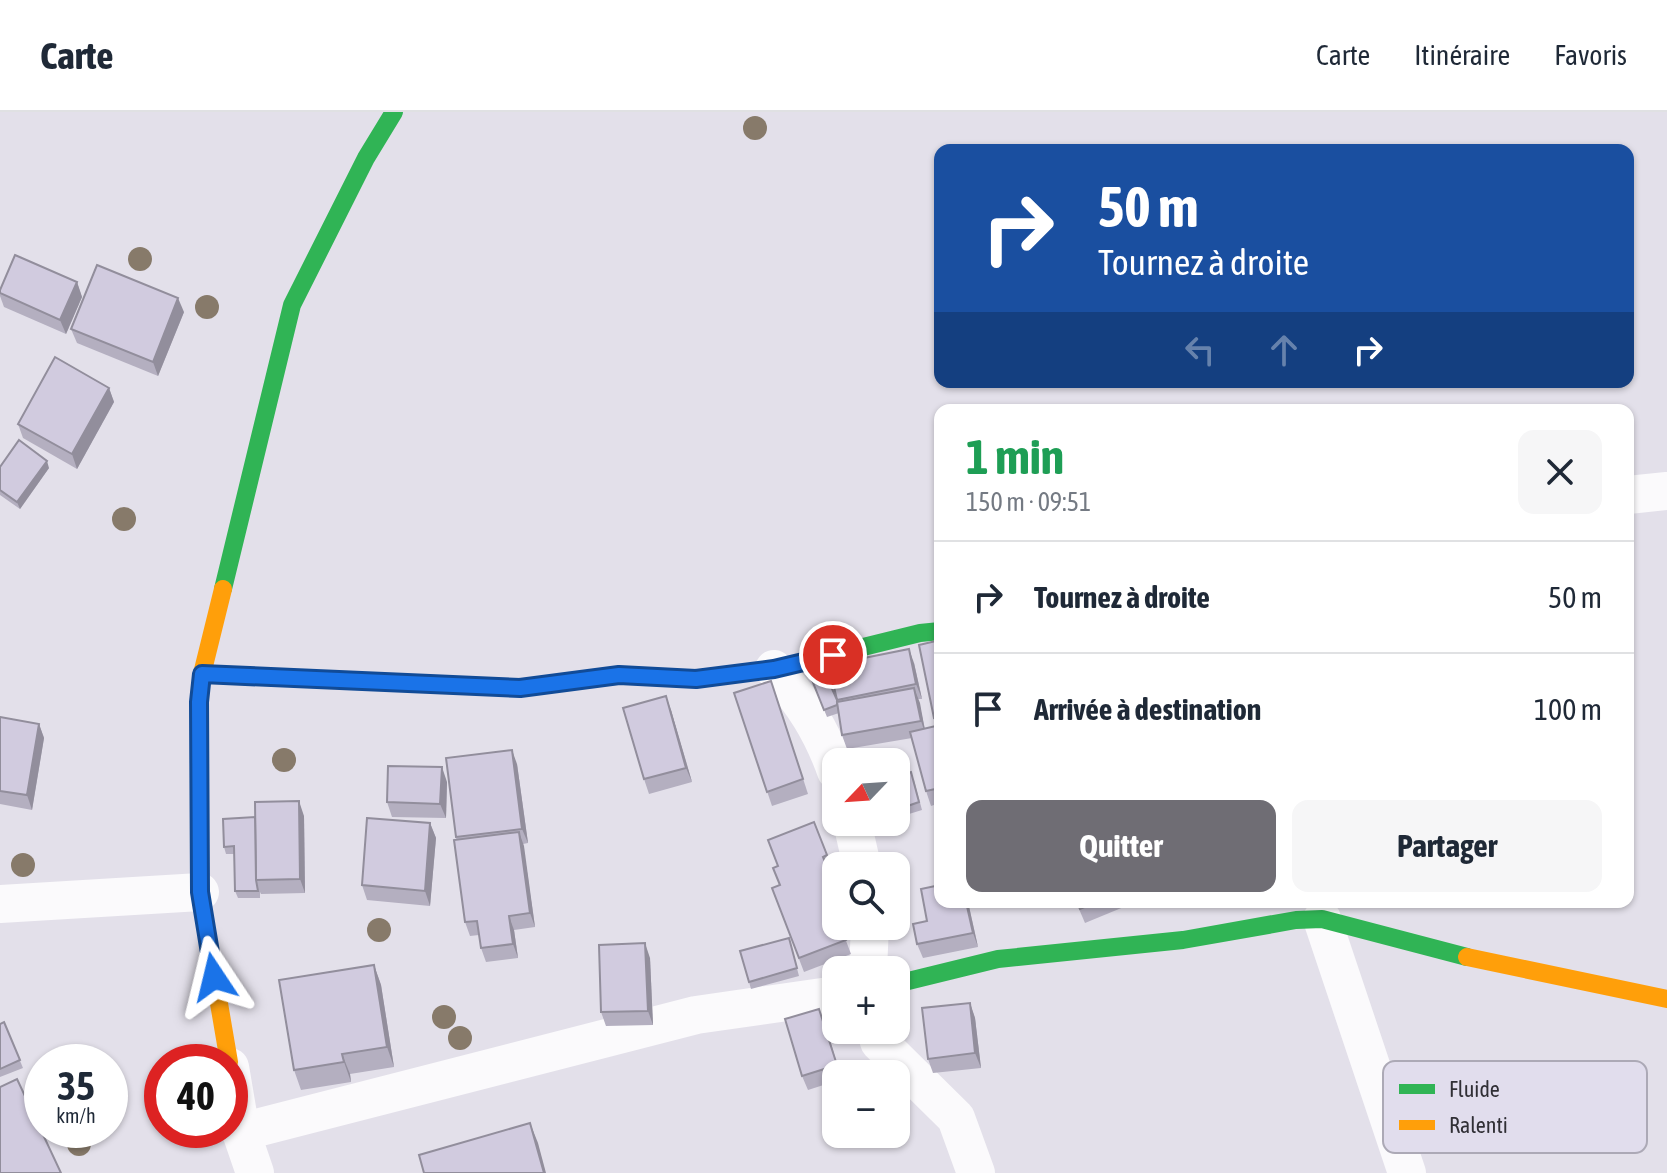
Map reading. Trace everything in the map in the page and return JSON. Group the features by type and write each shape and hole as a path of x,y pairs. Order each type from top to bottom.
{"street":[{"path":"227,1044 200,892 199,702 202,674 292,305 366,158 394,112"},
{"path":"1634,494 1667,491"},
{"path":"202,674 520,688 619,675 696,679 774,669 934,632"},
{"path":"774,669 806,706 828,748"},
{"path":"0,904 200,892"},
{"path":"910,981 998,959 1183,940 1296,920 1322,919 1450,953 1667,999"},
{"path":"1322,919 1383,1101"},
{"path":"248,1130 696,1015 822,997"},
{"path":"881,1044 956,1118 976,1173"},
{"path":"246,1148 255,1173"},
{"path":"1400,1153 1407,1173"}],"building":[{"path":"15,255 77,282 60,320 0,293"},
{"path":"97,265 178,298 153,362 71,329"},
{"path":"55,357 109,388 72,454 18,424"},
{"path":"19,440 47,461 17,502 0,490 0,467"},
{"path":"934,641 934,718 919,645"},
{"path":"909,649 916,684 837,700 829,665"},
{"path":"826,675 837,705 824,710 812,680"},
{"path":"771,681 803,779 767,792 734,693"},
{"path":"914,688 921,721 842,735 837,702"},
{"path":"666,696 686,768 644,779 623,708"},
{"path":"0,717 39,724 27,795 0,791"},
{"path":"934,726 934,789 926,791 910,732"},
{"path":"512,750 522,829 456,837 446,758"},
{"path":"388,766 442,767 440,804 387,802"},
{"path":"910,772 919,802 910,805"},
{"path":"299,801 300,879 256,880 255,802"},
{"path":"255,817 258,891 235,891 234,846 224,847 223,819"},
{"path":"367,818 430,823 425,891 362,885"},
{"path":"814,822 826,852 822,852 822,940 846,940 799,958 772,888 780,885 773,868 778,866 768,840"},
{"path":"519,832 530,913 509,916 513,944 481,948 477,921 465,922 454,840"},
{"path":"934,886 934,908 967,908 973,933 917,944 913,924 927,921 921,889"},
{"path":"789,938 797,968 749,982 740,951"},
{"path":"645,943 648,1011 601,1012 599,945"},
{"path":"374,965 387,1047 342,1054 344,1062 294,1070 279,980"},
{"path":"970,1003 975,1053 928,1059 922,1008"},
{"path":"819,1009 822,1044 830,1044 835,1060 822,1060 822,1070 802,1076 785,1019"},
{"path":"4,1022 20,1060 0,1069 0,1024"},
{"path":"17,1079 24,1094 24,1148 49,1148 61,1173 0,1173 0,1087"},
{"path":"530,1123 544,1173 424,1173 419,1155"}],"traffic: fast":[{"path":"223,589 292,305 366,158 394,112"},
{"path":"202,674 520,688 619,675 696,679 774,669 934,632"},
{"path":"910,981 998,959 1183,940 1296,920 1322,919 1467,957"}],"traffic: slow":[{"path":"223,589 202,674 199,702 200,892 226,1044"},
{"path":"1467,957 1667,999"}],"route":[{"path":"214,977 200,892 199,702 202,674 520,688 619,675 696,679 774,669 833,655"}]}
